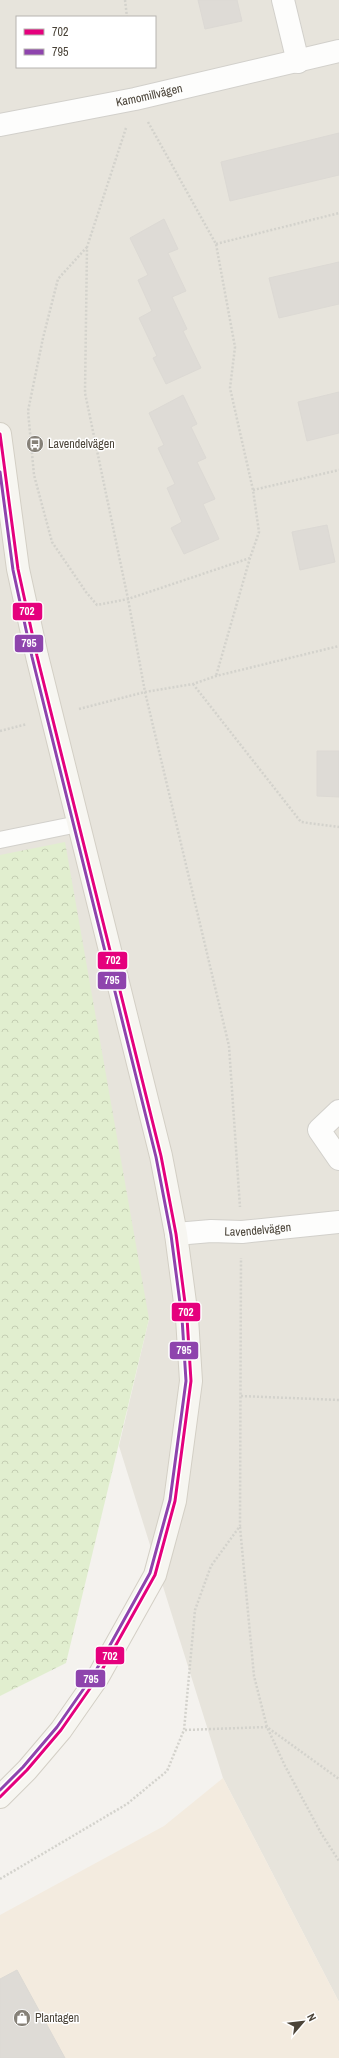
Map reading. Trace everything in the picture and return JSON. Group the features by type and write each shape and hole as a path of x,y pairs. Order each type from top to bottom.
{"street":[{"path":"283,0 298,62"},
{"name":"Kamomillvägen","path":"0,125 135,99 298,62 339,51"},
{"path":"0,434 18,569 37,656 161,1156 176,1234 187,1318 190,1381 175,1501 155,1575 98,1677 70,1718 27,1770 0,1797"},
{"path":"339,1111 319,1130 339,1159"},
{"name":"Lavendelvägen","path":"176,1234 212,1231 242,1232 339,1222"}],"lane":[{"path":"0,840 78,824"}],"path":[{"path":"125,0 127,16"},
{"path":"135,99 216,244 235,347 230,388 253,490 259,532 216,676"},
{"path":"135,99 87,247 85,393 128,599 145,692 228,1046 242,1232 240,1526 254,1676 267,1727 317,1826 339,1861"},
{"path":"216,244 339,213"},
{"path":"87,247 58,279 43,338 28,411 34,475 52,542 86,592 97,605 128,599 250,558"},
{"path":"253,490 339,470"},
{"path":"80,709 145,692 193,684 216,676 339,646"},
{"path":"193,684 301,822 339,827"},
{"path":"0,731 28,724"},
{"path":"241,1396 339,1400"},
{"path":"0,1879 127,1804 167,1771 184,1730 195,1610 211,1566 240,1526"},
{"path":"184,1730 267,1727 339,1780"}],"shaded area":[{"path":"0,0 339,0 339,2002 223,1778 119,1446 149,1319 0,855"},
{"path":"223,1778 339,2002 339,2058 0,2058 0,1915 164,1826"}],"green space":[{"path":"65,842 149,1319 66,1663 0,1696 0,855"}],"building":[{"path":"198,0 237,0 242,21 205,29"},
{"path":"339,133 339,175 230,201 221,162"},
{"path":"164,219 178,249 168,253 186,291 172,297 187,329 183,331 201,368 166,384 153,358 157,356 139,318 152,311 138,280 148,275 130,238"},
{"path":"339,262 339,304 279,318 269,278"},
{"path":"339,392 339,433 307,441 298,402"},
{"path":"183,395 197,424 191,427 206,458 197,462 215,499 203,504 219,539 184,554 171,528 182,522 167,488 175,484 158,448 164,445 149,413"},
{"path":"327,525 335,562 300,570 292,532"},
{"path":"317,751 339,751 339,797 317,796"},
{"name":"Plantagen","path":"17,1970 65,2058 0,2058 0,1979"}],"transit line":[{"name":"702","path":"0,434 18,569 37,656 161,1156 176,1234 187,1318 191,1381 175,1501 155,1575 98,1677 61,1730 27,1770 0,1797"},
{"name":"795","path":"0,472 13,570 32,657 156,1157 171,1235 182,1318 186,1381 170,1500 150,1573 94,1674 57,1727 23,1767 0,1790"}],"place":[{"name":"Lavendelvägen","path":"35,444"},
{"name":"Plantagen","path":"22,2018"}]}
